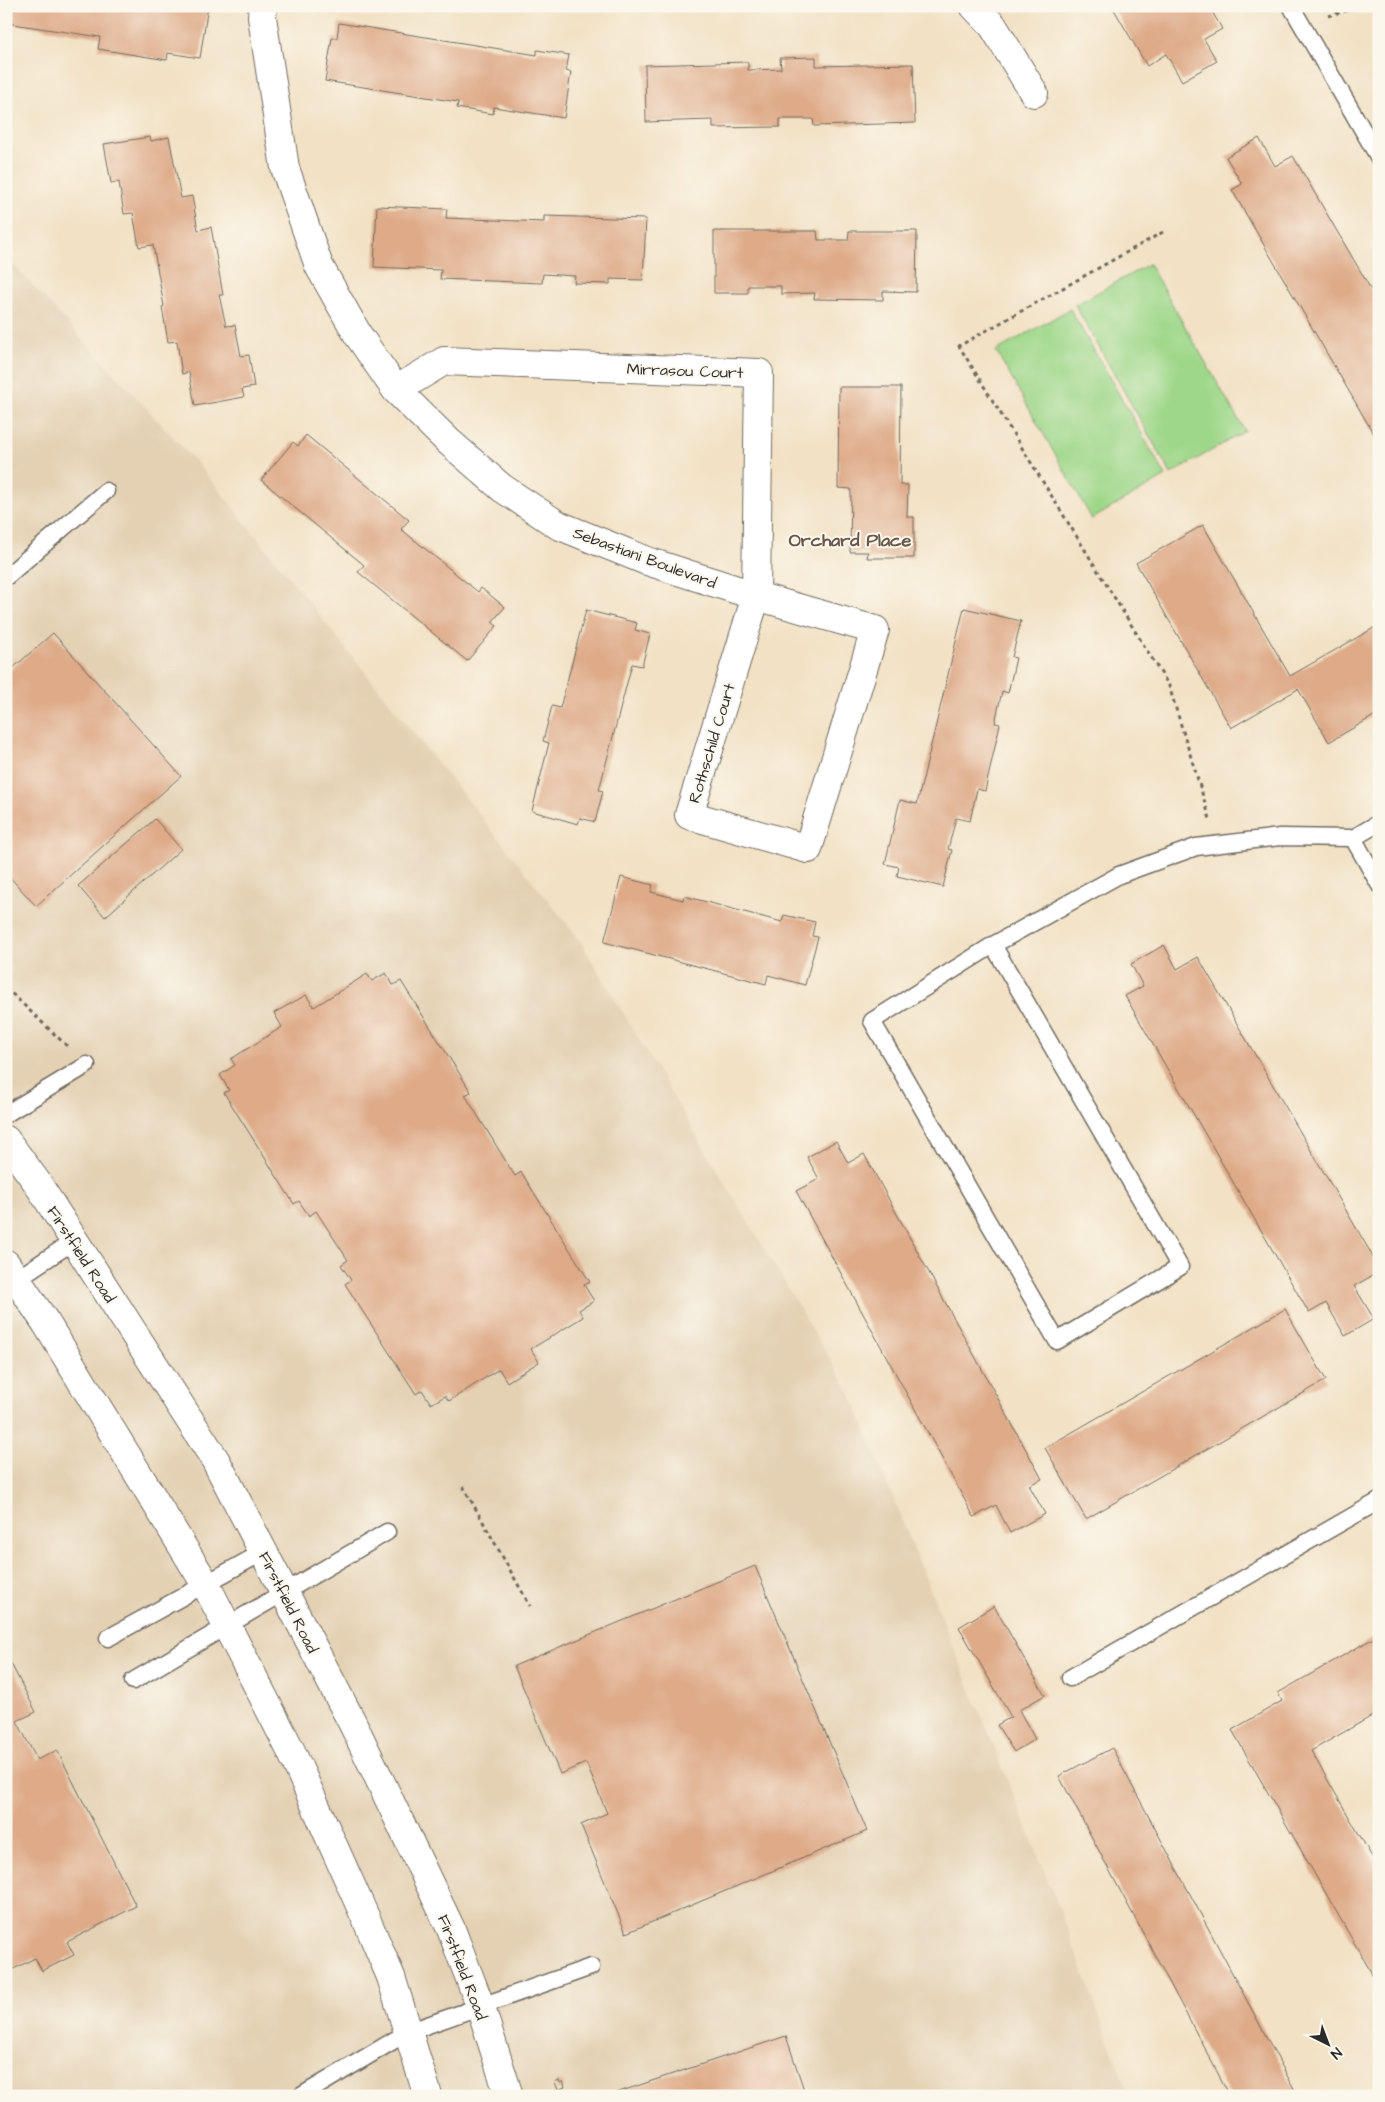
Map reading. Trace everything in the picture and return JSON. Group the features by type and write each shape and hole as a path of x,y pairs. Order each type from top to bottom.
{"street":[{"name":"Sebastiani Boulevard","path":"263,6 262,17 285,168 319,266 358,335 396,390 448,442 502,488 558,525 647,561 756,596"},
{"path":"974,6 993,26 1034,93"},
{"name":"Mirrasou Court","path":"396,390 444,361 759,373 756,596"},
{"name":"Rothschild Court","path":"756,596 875,630 808,849 689,814 756,596"},
{"name":"Firstfield Road","path":"6,1140 36,1181 216,1461 352,1724 451,1929 480,2005 509,2096"},
{"path":"10,1276 46,1323 206,1584 229,1626 291,1751 391,1977 428,2096"}],"lane":[{"path":"1291,6 1379,158"},
{"path":"6,577 106,491"},
{"path":"992,945 1180,1267 1057,1341 872,1021 992,945 1119,876 1196,847 1280,837 1353,838 1379,823"},
{"path":"1353,838 1379,884"},
{"path":"6,1114 88,1065"},
{"path":"10,1276 74,1241"},
{"path":"1070,1678 1379,1501"},
{"path":"133,1681 387,1532"},
{"path":"108,1638 263,1552"},
{"path":"308,2094 408,2032 591,1966"}],"path":[{"path":"1301,23 1364,6"},
{"path":"1162,232 960,346 1169,686 1218,844"},
{"path":"6,988 88,1065"},
{"path":"463,1486 530,1606"}],"shaded area":[{"path":"6,257 198,464 579,939 851,1394 1059,1907 1129,2096 6,2096"}],"green space":[{"path":"1149,264 1245,431 1171,474 1075,305"},
{"path":"1070,309 1166,476 1092,519 996,351"}],"building":[{"path":"6,6 208,6 200,58 168,53 167,60 98,49 100,37 6,23"},
{"path":"1112,6 1209,6 1222,29 1204,39 1217,61 1182,81 1166,54 1147,66"},
{"path":"339,23 537,55 537,50 569,55 566,71 571,72 564,118 494,107 493,114 457,108 458,102 325,81 332,38 337,38"},
{"path":"816,57 816,66 913,64 915,123 814,126 813,119 780,119 780,127 713,128 713,120 646,122 645,65 748,62 748,70 781,69 780,58"},
{"path":"150,137 151,141 169,137 181,198 192,196 198,230 211,227 223,295 219,295 226,326 235,325 241,356 249,355 254,387 242,389 244,397 195,406 189,372 182,374 177,341 168,342 162,307 164,306 153,245 139,247 133,213 124,214 119,182 111,183 104,144"},
{"path":"1259,138 1275,166 1293,156 1379,303 1379,443 1232,190 1242,184 1226,157"},
{"path":"377,206 447,209 446,218 544,222 544,216 646,219 643,280 610,279 610,284 574,283 575,276 543,274 542,283 440,279 441,270 374,267"},
{"path":"714,231 817,231 818,240 848,240 849,231 917,231 916,292 883,291 883,300 814,299 815,293 781,294 781,286 748,286 748,293 714,293"},
{"path":"839,387 901,387 900,485 908,485 907,517 914,517 914,558 867,558 868,552 850,552 851,489 838,488"},
{"path":"306,435 409,520 401,529 478,592 481,588 505,607 492,622 497,626 467,661 358,572 364,565 261,480 293,442 298,446"},
{"path":"1203,525 1290,676 1379,625 1379,713 1329,742 1298,689 1231,728 1136,563"},
{"path":"964,608 1021,621 1012,657 1016,658 1008,693 1002,691 995,723 1000,724 985,791 977,789 970,821 956,818 948,849 952,850 943,887 897,876 899,867 885,864 900,800 917,804"},
{"path":"586,610 637,623 635,630 650,634 642,666 632,664 599,790 603,791 595,822 580,818 578,824 532,811 549,743 543,741 552,706 560,708"},
{"path":"53,633 181,776 36,906 6,873 6,674"},
{"path":"155,819 181,849 105,917 78,886"},
{"path":"621,877 653,885 651,892 683,900 684,896 782,922 784,915 815,922 812,936 818,937 805,985 768,975 766,984 604,942"},
{"path":"1164,945 1177,969 1198,957 1379,1267 1379,1272 1354,1286 1374,1319 1345,1336 1326,1303 1309,1313 1125,996 1143,986 1131,964"},
{"path":"386,973 393,985 401,981 471,1092 465,1095 515,1176 521,1172 590,1282 584,1285 594,1301 579,1310 583,1317 531,1349 539,1362 507,1382 499,1369 449,1401 445,1396 431,1404 422,1390 416,1394 345,1284 351,1280 341,1265 348,1260 316,1211 309,1216 299,1201 294,1204 224,1093 229,1090 220,1075 235,1065 231,1059 282,1027 274,1013 306,995 314,1007 367,974 372,981"},
{"path":"836,1141 848,1163 864,1154 1042,1479 1029,1485 1045,1514 1010,1533 996,1505 974,1517 796,1191 819,1179 807,1157"},
{"path":"1285,1309 1326,1380 1086,1519 1045,1448"},
{"path":"755,1566 867,1831 626,1933 581,1825 607,1813 586,1763 560,1774 514,1666"},
{"path":"994,1606 1045,1695 1019,1710 1035,1739 1014,1752 997,1725 1011,1717 959,1627"},
{"path":"1379,1635 1379,1712 1311,1751 1379,1869 1379,1986 1232,1730 1282,1701 1278,1693"},
{"path":"6,1654 36,1712 17,1721 37,1760 57,1750 136,1906 67,1942 74,1955 42,1971 35,1958 6,1973"},
{"path":"1112,1748 1298,2096 1230,2096 1059,1776"},
{"path":"786,2036 806,2096 610,2096 610,2095"},
{"path":"559,2080 560,2083 563,2081 565,2087 558,2090 555,2082"}],"district":[{"name":"Orchard Place","path":"850,540"}]}
